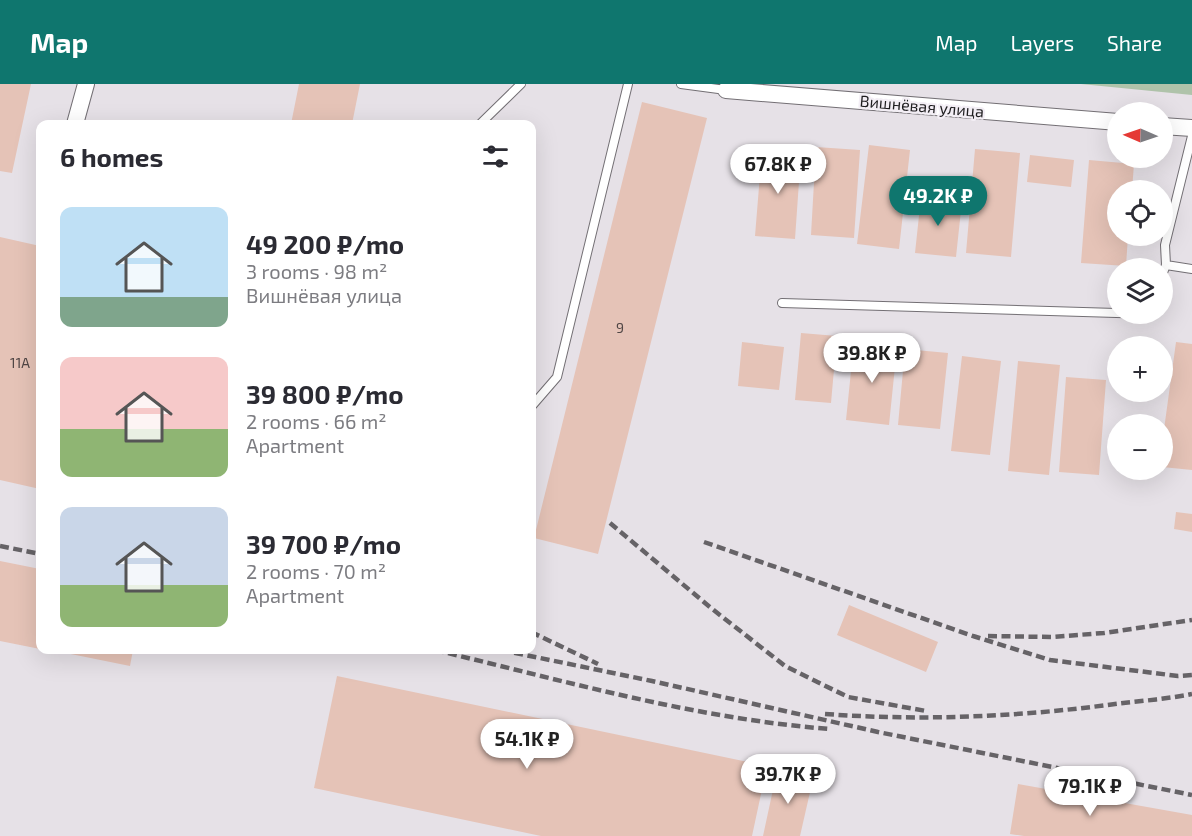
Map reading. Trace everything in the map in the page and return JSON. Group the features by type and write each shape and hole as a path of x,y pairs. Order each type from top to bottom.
{"street":[{"path":"76,120 86,84"},
{"name":"Вишнёвая улица","path":"726,90 1107,121"},
{"path":"1173,127 1192,128"}],"lane":[{"path":"484,120 521,84"},
{"path":"536,401 557,377 628,84"},
{"path":"681,84 726,90"},
{"path":"1166,258 1166,245 1192,136"},
{"path":"1173,266 1192,269"},
{"path":"782,303 1107,313"}],"green space":[{"path":"1081,84 1192,84 1192,95"}],"building":[{"path":"0,84 31,84 12,173 0,171"},
{"path":"299,84 360,84 353,120 292,120"},
{"path":"642,102 707,118 598,554 536,538 536,530"},
{"path":"869,145 910,150 899,249 857,244"},
{"path":"816,147 860,150 854,238 811,235"},
{"path":"975,149 1020,153 1011,257 966,253"},
{"path":"762,150 801,153 795,239 755,236"},
{"path":"1030,155 1074,160 1071,187 1027,182"},
{"path":"1089,160 1107,162 1107,168 1134,168 1133,180 1107,180 1107,246 1127,246 1127,258 1107,258 1107,265 1081,263"},
{"path":"921,197 962,201 956,257 915,253"},
{"path":"0,237 36,245 36,488 0,480"},
{"path":"801,333 837,336 831,403 795,400"},
{"path":"742,342 784,347 779,390 738,386"},
{"path":"854,342 897,347 889,425 846,420"},
{"path":"1176,342 1192,344 1192,470 1173,468 1173,414 1166,414 1168,402 1173,402 1173,364"},
{"path":"905,349 948,353 940,429 898,425"},
{"path":"962,356 1001,361 990,455 951,451"},
{"path":"1018,361 1060,365 1049,475 1008,471"},
{"path":"1066,377 1106,380 1099,475 1059,472"},
{"path":"1176,512 1192,514 1192,532 1174,529"},
{"path":"0,561 36,568 36,648 0,641"},
{"path":"849,605 938,642 926,672 837,635"},
{"path":"71,654 132,654 130,666"},
{"path":"337,676 767,766 752,836 541,836 314,788"},
{"path":"777,771 813,779 800,836 763,836"},
{"path":"1018,784 1192,815 1192,836 1024,836 1010,834"}],"railway":[{"path":"610,523 711,608 785,666 848,697 926,711"},
{"path":"704,542 973,636 1050,660 1178,676 1192,675"},
{"path":"0,546 36,553"},
{"path":"988,636 1051,637 1104,633 1192,620"},
{"path":"536,634 598,664"},
{"path":"451,654 681,708 730,717 830,729"},
{"path":"520,654 878,732 1192,795"},
{"path":"825,714 898,717 1006,715 1192,694"}]}
